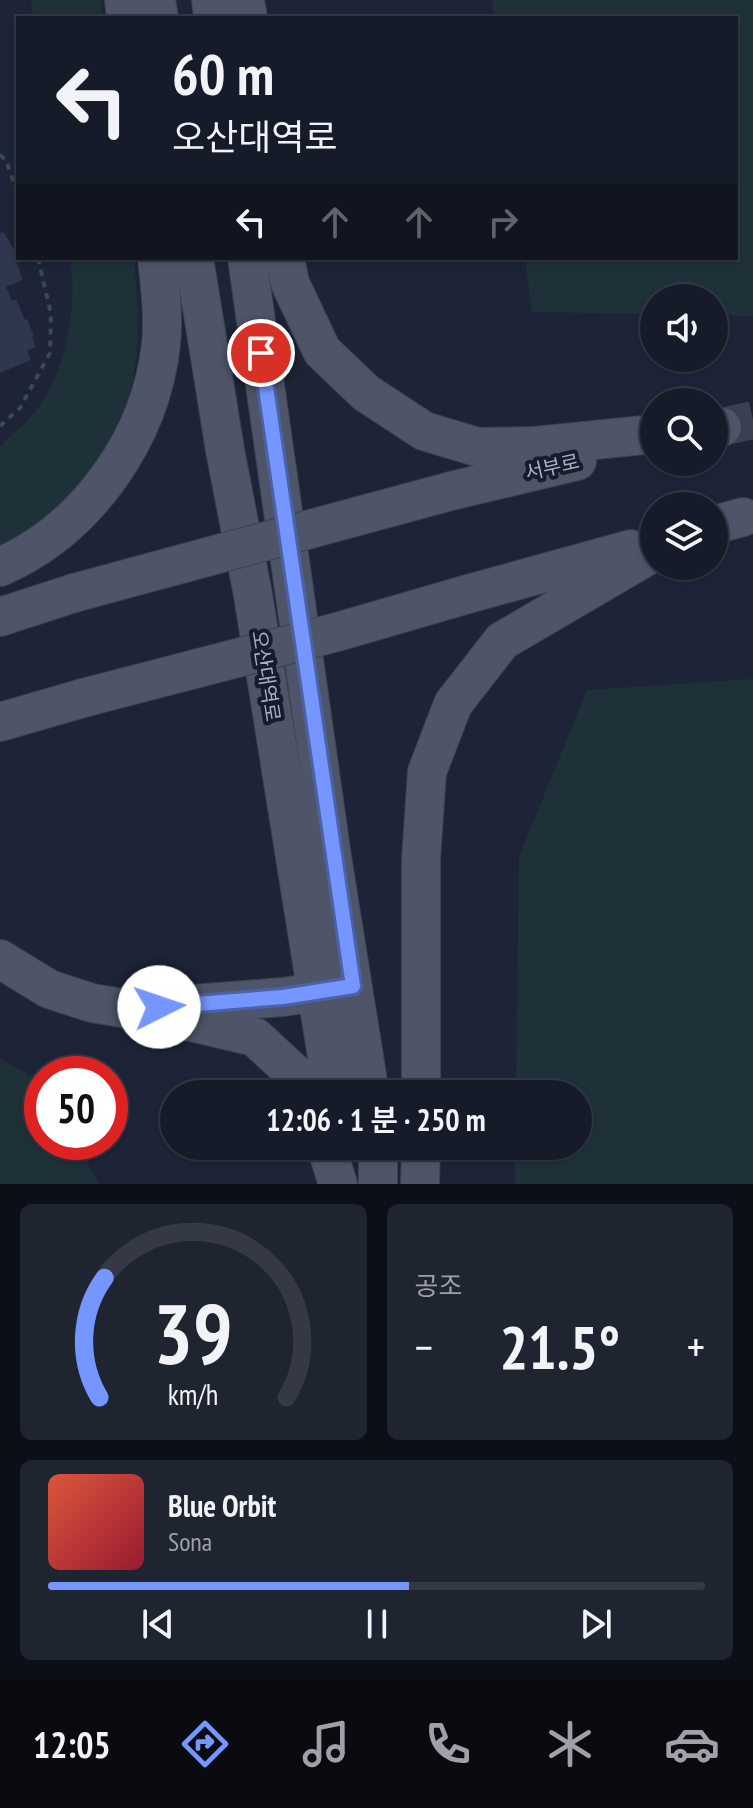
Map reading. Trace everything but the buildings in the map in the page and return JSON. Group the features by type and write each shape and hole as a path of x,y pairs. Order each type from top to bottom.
{"main road":[{"path":"0,567 48,539 87,505 109,479 132,440 153,389 161,342 157,260"},
{"name":"오산대역로","path":"194,260 335,989 365,1080"},
{"name":"오산대역로","path":"247,260 335,989 333,1080"},
{"path":"285,260 290,283 322,351 366,393 424,431 477,447 535,446 640,435"},
{"name":"서부로","path":"0,617 74,593 451,491 640,446"},
{"path":"0,722 337,632 640,546"},
{"path":"421,1080 421,859 427,772 453,704 502,641 640,560"},
{"path":"0,959 49,989 92,1003 209,1024 255,1037 299,1080"},
{"path":"128,1009 335,989"},
{"path":"330,1160 338,1184"},
{"path":"344,1160 348,1184"},
{"path":"378,1160 378,1184"},
{"path":"420,1184 421,1160"}],"path":[{"path":"0,155 6,160 16,189"},
{"path":"0,426 20,408 50,353 51,314 38,260"}],"shaded area":[{"path":"31,0 101,0 103,16 33,16"},
{"path":"492,0 753,0 753,316 728,315 728,284 640,284 640,314 532,312 525,260 738,260 738,16 494,16"},
{"path":"70,260 134,260 138,334 129,397 102,453 67,504 36,533 0,556 0,447 39,407 56,374 68,336"},
{"path":"753,679 753,1184 515,1184 515,1160 592,1160 592,1080 516,1080 519,857 587,690"},
{"path":"0,1059 24,1072 24,1160 86,1160 99,1184 0,1184"}],"tunnel":[{"path":"728,426 753,420"}],"route":[{"path":"159,1007 283,997 353,986 261,353"}]}
